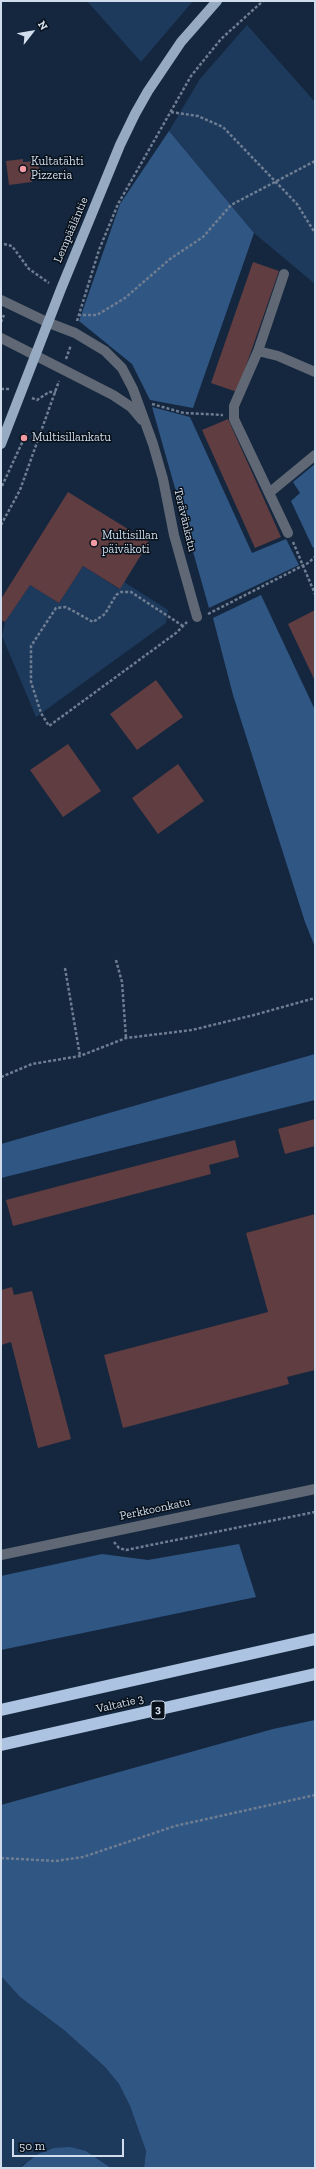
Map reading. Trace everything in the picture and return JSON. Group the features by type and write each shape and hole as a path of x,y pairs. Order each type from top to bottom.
{"highway":[{"name":"Valtatie 3","path":"1,1710 315,1639"},
{"name":"Valtatie 3","path":"1,1746 315,1674"}],"main road":[{"name":"Lempääläntie","path":"1,444 120,145 135,114 151,85 177,48 217,1"}],"street":[{"path":"284,274 258,351 234,406 234,419 288,533"},
{"path":"1,300 49,323"},
{"name":"Terävänkatu","path":"49,323 75,333 105,351 122,368 148,428 163,479 174,535 197,617"},
{"path":"1,338 35,357"},
{"path":"258,351 278,356 315,372"},
{"name":"Terävänkatu","path":"35,357 113,395 131,407 148,428"},
{"path":"269,493 315,455"},
{"name":"Perkkoonkatu","path":"1,1555 315,1490"}],"path":[{"path":"1,525 20,490 56,392 75,333 78,315 99,250 118,204 191,76 222,39 263,1"},
{"path":"171,112 198,116 223,127 278,182 297,204 315,232"},
{"path":"78,315 97,314 126,298 170,259 203,237 231,205 278,182 315,161"},
{"path":"4,244 12,246 29,269 49,283"},
{"path":"1,389 8,389"},
{"path":"37,400 49,392 56,392"},
{"path":"140,407 149,404 184,413 214,415"},
{"path":"2,486 27,432"},
{"path":"288,533 315,594"},
{"path":"183,626 131,592 121,592 116,595 105,614 93,622 66,607 56,608 31,646 31,682 41,713 49,726 197,617 227,606 303,566 315,557"},
{"path":"116,960 122,982 126,1038"},
{"path":"65,968 80,1056"},
{"path":"1,1077 32,1064 80,1056 126,1038 192,1030 315,998"},
{"path":"114,1542 119,1548 126,1550 315,1512"},
{"path":"1,1858 56,1861 83,1858 175,1826 315,1795"}],"shaded area":[{"path":"87,1 193,1 141,62"},
{"path":"247,25 315,102 315,284 254,233 169,131 200,79"},
{"path":"169,131 254,233 193,408 150,400 132,364 79,321 120,204"},
{"path":"152,407 190,417 252,553 286,539 299,565 209,608"},
{"path":"315,464 315,546 313,548 291,501 300,493 293,482"},
{"path":"83,566 119,589 124,582 168,610 166,623 36,717 2,636 5,622 30,585 59,603"},
{"path":"261,595 315,710 315,947 305,922 233,695 213,618"},
{"path":"315,1054 315,1100 1,1178 1,1144"},
{"path":"239,1544 256,1597 1,1650 1,1576 102,1554 148,1560"},
{"path":"315,1720 315,2168 144,2168 146,2151 130,2106 119,2084 105,2067 64,2030 20,1997 1,1976 1,1805 273,1729"},
{"path":"1,1976 20,1997 64,2030 105,2067 119,2084 130,2106 146,2151 144,2168 111,2168 86,2151 23,2164 20,2168 1,2168"},
{"path":"70,2147 86,2151 111,2168 20,2168 38,2154 54,2148"}],"building":[{"name":"Kultatähti Pizzeria","path":"23,159 23,162 38,161 40,176 31,178 32,182 9,185 6,161"},
{"path":"253,262 279,271 237,392 211,383"},
{"path":"228,419 281,537 255,548 202,430"},
{"path":"68,492 149,542 120,589 83,566 59,603 30,585 5,622 1,620 1,599"},
{"path":"315,610 315,681 288,624"},
{"path":"156,680 183,717 137,750 110,714"},
{"path":"68,744 101,791 63,817 30,770"},
{"path":"178,764 204,801 158,834 132,798"},
{"path":"315,1119 315,1146 285,1154 278,1129"},
{"path":"235,1140 239,1157 209,1165 211,1174 13,1226 6,1200"},
{"path":"315,1214 315,1370 287,1377 289,1384 123,1428 104,1355 268,1312 246,1233"},
{"path":"12,1287 14,1295 32,1291 71,1439 38,1448 11,1342 1,1345 1,1290"}],"place":[{"name":"Kultatähti Pizzeria","path":"23,169"},
{"name":"Multisillankatu","path":"24,438"},
{"name":"Multisillan päiväkoti","path":"94,543"}]}
